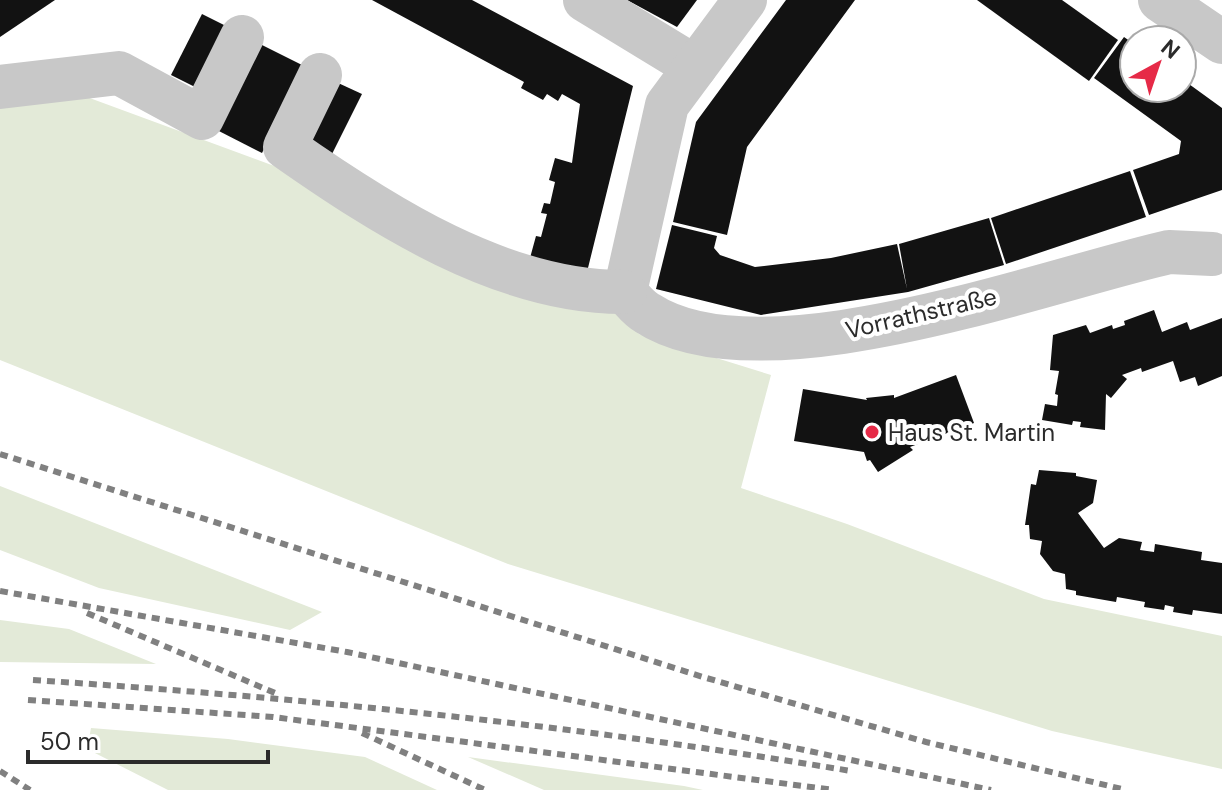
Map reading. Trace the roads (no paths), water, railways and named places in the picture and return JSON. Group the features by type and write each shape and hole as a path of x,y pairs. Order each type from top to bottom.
{"street":[{"path":"585,0 695,67"},
{"path":"320,75 285,147 355,196 498,269 576,289 625,292 667,105 745,0"},
{"path":"1160,0 1218,38"},
{"path":"0,87 119,73 202,118 242,37"},
{"name":"Vorrathstraße","path":"625,292 644,312 664,322 694,332 761,340 861,331 1169,252 1212,254"}],"railway":[{"path":"0,454 703,677 926,742 1126,790"},
{"path":"0,591 347,652 991,790"},
{"path":"87,613 275,693"},
{"path":"33,680 238,695 443,715 648,740 851,771"},
{"path":"28,700 273,717 834,790"},
{"path":"362,733 485,790"},
{"path":"0,771 30,790"}],"place":[{"name":"Haus St. Martin","path":"872,432"}]}
